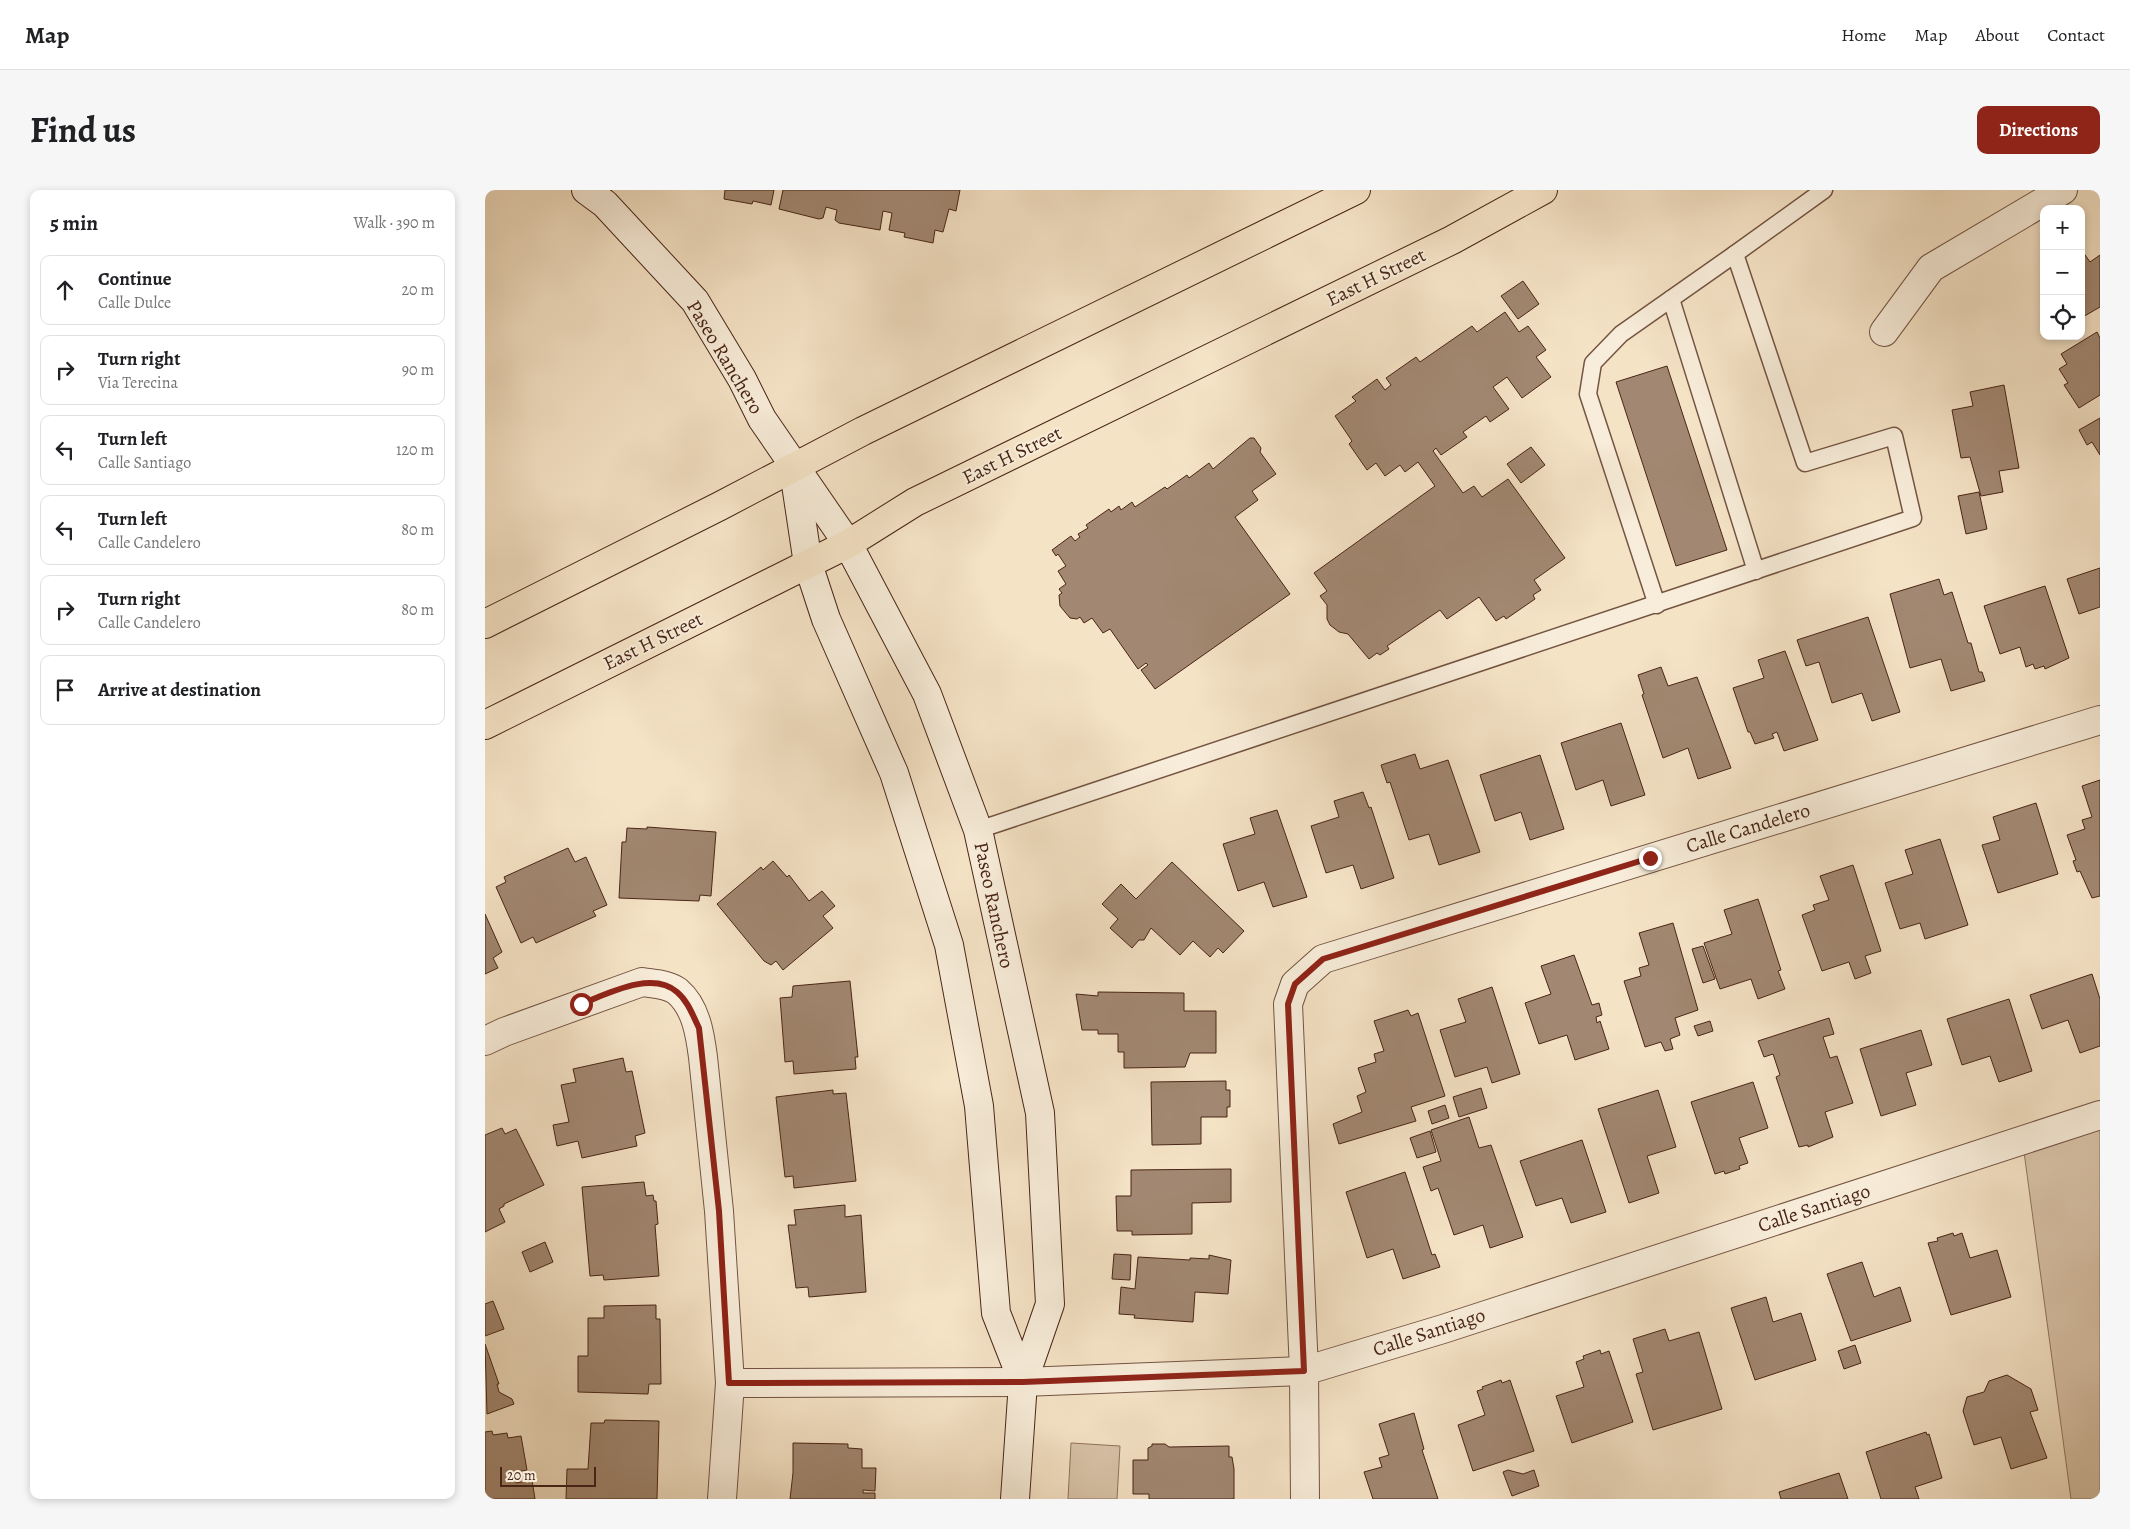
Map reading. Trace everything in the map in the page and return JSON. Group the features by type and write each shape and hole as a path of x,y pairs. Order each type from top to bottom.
{"main road":[{"path":"485,624 721,506 793,466 1356,190"},
{"name":"East H Street","path":"485,725 848,544 915,502 1452,240 1543,190"}],"street":[{"name":"Paseo Ranchero","path":"586,190 605,204 695,301 742,378 763,419 793,466 848,544 927,694 978,830 1040,1113 1050,1304 1023,1382 1015,1499"},
{"path":"1884,332 1931,268 2063,190"},
{"name":"Paseo Ranchero","path":"793,466 808,564 826,620 894,773 949,945 979,1106 996,1313 1023,1382"},
{"name":"Calle Candelero","path":"1305,1499 1304,1371 1288,1004 1295,984 1323,959 2100,720"},
{"path":"485,1041 504,1032 642,982 665,986 676,991 689,1006 699,1028 719,1211 729,1383 723,1499"},
{"name":"Calle Santiago","path":"729,1383 1023,1382 1304,1371 1434,1331 2100,1115"}],"lane":[{"path":"1657,604 1588,394 1593,363 1621,334 1825,190"},
{"path":"978,830 1913,518 1894,436 1805,463 1735,254"},
{"path":"1671,298 1756,571"}],"shaded area":[{"path":"2100,1127 2100,1499 2071,1499 2024,1152"},
{"path":"1071,1443 1120,1446 1117,1499 1068,1499"}],"building":[{"path":"725,190 774,190 771,205 753,201 752,204 724,199"},
{"path":"783,190 960,190 956,211 949,209 943,232 935,230 933,243 904,237 905,233 889,230 892,213 883,211 880,230 839,223 835,220 837,210 826,207 823,218 819,219 779,209"},
{"path":"2085,255 2090,262 2100,255 2100,307 2085,316"},
{"path":"1523,281 1539,304 1518,319 1501,296"},
{"path":"1505,312 1519,332 1528,326 1546,350 1536,357 1551,377 1522,398 1507,377 1493,387 1509,409 1490,422 1486,416 1463,432 1467,437 1441,455 1436,448 1433,451 1463,493 1474,486 1482,497 1508,479 1565,558 1534,580 1541,590 1533,595 1535,599 1506,619 1504,616 1496,621 1479,597 1447,619 1440,610 1387,646 1389,649 1380,655 1377,653 1369,659 1348,634 1339,632 1330,625 1327,619 1327,605 1320,596 1327,591 1314,573 1435,486 1418,462 1405,472 1400,465 1385,476 1376,463 1367,470 1349,444 1352,441 1335,416 1356,401 1352,397 1377,379 1385,390 1391,385 1386,378 1416,357 1420,362 1472,326 1477,332"},
{"path":"2097,332 2100,338 2100,395 2079,408 2064,385 2068,383 2059,369 2067,364 2061,354"},
{"path":"1667,366 1727,550 1676,566 1616,382"},
{"path":"2004,385 2019,468 1999,471 2003,492 1981,496 1970,457 1961,458 1952,410 1973,406 1970,392"},
{"path":"2100,418 2100,455 2092,442 2087,445 2079,430"},
{"path":"1250,438 1254,438 1261,448 1260,452 1276,474 1252,491 1258,500 1235,517 1290,594 1155,689 1141,670 1148,665 1146,663 1138,669 1110,629 1103,633 1092,618 1084,623 1080,617 1077,619 1070,618 1060,606 1059,595 1062,593 1059,589 1066,584 1058,571 1066,566 1058,554 1056,556 1052,550 1071,536 1075,541 1080,537 1078,534 1088,528 1086,525 1109,509 1111,512 1119,506 1121,510 1132,502 1135,507 1187,475 1189,478 1209,463 1213,469"},
{"path":"1531,447 1545,465 1521,483 1507,464"},
{"path":"1979,492 1987,529 1966,534 1958,496"},
{"path":"2100,568 2100,607 2079,614 2067,579"},
{"path":"1939,579 1944,595 1952,592 1968,643 1971,643 1979,672 1982,672 1985,681 1951,691 1941,659 1910,668 1890,594"},
{"path":"2045,586 2069,658 2045,669 2044,666 2035,669 2033,664 2026,667 2020,647 2000,654 1984,606"},
{"path":"1868,617 1900,712 1872,721 1862,693 1832,703 1819,662 1806,666 1797,640"},
{"path":"1785,651 1818,740 1784,751 1777,732 1772,734 1774,738 1755,744 1750,732 1748,732 1733,688 1764,678 1758,660"},
{"path":"1661,667 1668,686 1697,677 1731,768 1698,779 1688,748 1663,758 1642,695 1644,694 1638,675"},
{"path":"1621,723 1645,795 1611,806 1603,780 1576,790 1561,743"},
{"path":"1415,754 1420,769 1448,760 1480,852 1439,865 1429,834 1409,840 1390,782 1387,783 1381,765"},
{"path":"1540,755 1564,829 1530,840 1521,812 1495,821 1480,775"},
{"path":"2100,780 2100,896 2092,898 2080,871 2077,872 2073,861 2076,860 2067,835 2085,829 2082,820 2092,817 2082,786"},
{"path":"1363,792 1369,808 1371,807 1394,878 1361,889 1353,865 1326,873 1311,826 1339,817 1334,801"},
{"path":"2036,803 2058,874 1998,893 1982,845 2000,840 1993,817"},
{"path":"1277,810 1307,897 1273,907 1264,882 1238,891 1223,844 1255,834 1250,818"},
{"path":"647,827 716,832 711,896 700,895 699,901 619,898 622,842 626,842 627,828 647,829"},
{"path":"1940,839 1968,925 1925,939 1920,923 1900,929 1885,883 1913,874 1905,850"},
{"path":"568,848 575,862 586,857 607,905 593,911 596,916 536,943 533,937 521,943 496,887 506,882 504,877"},
{"path":"773,861 787,877 789,875 809,901 822,891 835,906 823,916 833,928 783,970 776,961 771,965 764,961 717,904 761,867 763,870"},
{"path":"1172,862 1244,931 1223,953 1218,948 1210,957 1193,941 1180,955 1151,928 1144,940 1139,940 1132,948 1110,928 1118,919 1102,904 1121,884 1136,899"},
{"path":"1853,865 1881,951 1865,956 1871,973 1855,979 1849,962 1822,971 1802,915 1815,910 1813,905 1829,900 1820,876"},
{"path":"1758,899 1781,970 1778,971 1785,989 1758,999 1751,979 1720,989 1704,943 1732,934 1724,910"},
{"path":"485,914 502,952 493,958 498,968 485,974"},
{"path":"1673,923 1698,1010 1675,1018 1680,1035 1670,1039 1673,1049 1665,1051 1661,1042 1645,1047 1624,981 1641,976 1639,968 1649,965 1639,933"},
{"path":"1703,946 1715,979 1703,983 1692,949"},
{"path":"1574,955 1592,1005 1599,1003 1602,1015 1596,1017 1597,1023 1600,1021 1609,1049 1575,1060 1567,1035 1539,1044 1525,1003 1551,994 1541,966"},
{"path":"2092,974 2100,999 2100,1046 2080,1053 2068,1020 2042,1029 2030,995"},
{"path":"850,981 858,1057 855,1057 856,1069 794,1074 793,1061 785,1062 780,998 792,997 793,986"},
{"path":"1492,987 1520,1074 1492,1083 1487,1067 1455,1077 1440,1030 1466,1022 1458,999"},
{"path":"1098,992 1184,993 1184,1011 1216,1011 1216,1053 1190,1053 1185,1067 1124,1068 1124,1052 1118,1052 1118,1034 1098,1034 1098,1030 1082,1030 1076,994 1098,996"},
{"path":"2009,999 2032,1071 1999,1082 1990,1056 1962,1065 1947,1019"},
{"path":"1408,1010 1411,1016 1418,1013 1445,1096 1411,1107 1416,1121 1339,1144 1333,1124 1362,1112 1357,1096 1366,1092 1358,1068 1376,1062 1374,1054 1384,1051 1374,1021"},
{"path":"1829,1018 1834,1034 1823,1037 1830,1058 1837,1056 1853,1103 1825,1112 1833,1137 1808,1147 1808,1145 1799,1147 1776,1077 1780,1075 1773,1054 1764,1057 1758,1041"},
{"path":"1710,1021 1713,1031 1698,1036 1694,1026"},
{"path":"1921,1030 1932,1065 1906,1073 1916,1105 1881,1116 1860,1049"},
{"path":"623,1058 626,1072 632,1071 645,1133 635,1136 637,1146 582,1158 578,1141 557,1146 553,1125 569,1122 561,1085 576,1082 573,1069"},
{"path":"1226,1081 1226,1090 1230,1090 1230,1107 1227,1107 1227,1117 1201,1117 1201,1144 1152,1145 1151,1082"},
{"path":"1753,1082 1768,1128 1739,1138 1748,1163 1739,1166 1740,1169 1725,1174 1724,1171 1715,1174 1691,1102"},
{"path":"1481,1088 1487,1108 1459,1117 1453,1097"},
{"path":"833,1090 833,1094 846,1093 856,1181 794,1188 793,1176 785,1177 776,1097"},
{"path":"1658,1090 1676,1147 1647,1156 1659,1193 1629,1203 1598,1109"},
{"path":"1445,1105 1449,1118 1432,1124 1428,1111"},
{"path":"1469,1117 1479,1148 1491,1145 1523,1237 1490,1248 1483,1225 1454,1235 1438,1188 1431,1191 1423,1167 1441,1161 1431,1130"},
{"path":"502,1128 505,1134 516,1129 544,1185 504,1204 499,1209 505,1222 485,1232 485,1135"},
{"path":"1430,1131 1436,1152 1417,1158 1410,1138"},
{"path":"1582,1140 1606,1212 1571,1223 1562,1198 1536,1206 1520,1161"},
{"path":"1231,1169 1231,1202 1192,1203 1192,1234 1132,1235 1132,1231 1117,1231 1116,1196 1131,1196 1131,1170"},
{"path":"1405,1172 1432,1255 1435,1254 1440,1267 1403,1279 1393,1249 1367,1258 1346,1192"},
{"path":"644,1182 646,1196 653,1195 654,1201 656,1201 658,1224 655,1225 659,1276 604,1280 603,1275 590,1276 582,1187"},
{"path":"845,1205 845,1217 861,1215 866,1292 809,1297 808,1287 796,1288 788,1225 796,1225 794,1210"},
{"path":"1953,1233 1954,1236 1962,1233 1970,1258 1997,1250 2011,1297 1951,1315 1928,1243 1938,1241 1937,1238"},
{"path":"545,1242 553,1262 530,1272 522,1252"},
{"path":"1114,1254 1131,1255 1130,1280 1112,1279"},
{"path":"1209,1255 1231,1260 1228,1294 1195,1292 1193,1322 1134,1318 1135,1315 1119,1314 1121,1287 1135,1289 1138,1257 1190,1260 1190,1258 1209,1259"},
{"path":"1862,1262 1874,1297 1900,1287 1911,1321 1851,1341 1827,1274"},
{"path":"1766,1297 1773,1322 1801,1313 1816,1360 1755,1380 1731,1308"},
{"path":"493,1301 504,1329 485,1336 485,1304"},
{"path":"656,1305 656,1319 660,1319 661,1384 649,1384 648,1394 578,1392 578,1356 588,1356 588,1318 604,1318 604,1306"},
{"path":"1665,1329 1669,1341 1699,1332 1722,1409 1653,1430 1636,1374 1643,1372 1633,1339"},
{"path":"485,1344 499,1384 497,1384 499,1392 512,1399 514,1404 487,1414"},
{"path":"1855,1345 1861,1363 1844,1369 1838,1351"},
{"path":"1600,1350 1601,1354 1609,1351 1633,1422 1572,1443 1556,1396 1584,1387 1576,1362 1584,1359 1583,1356"},
{"path":"2007,1375 2031,1389 2038,1410 2030,1412 2047,1458 2011,1469 2001,1437 1974,1445 1963,1411 1967,1397 1984,1392 1989,1381"},
{"path":"1501,1380 1502,1383 1510,1380 1534,1451 1473,1471 1458,1425 1485,1415 1477,1391 1483,1389 1482,1387"},
{"path":"1414,1413 1424,1449 1422,1450 1438,1499 1373,1499 1364,1472 1382,1467 1379,1458 1389,1455 1379,1424"},
{"path":"605,1420 659,1421 657,1499 566,1499 567,1469 588,1469 591,1423 604,1423"},
{"path":"492,1431 493,1435 507,1433 508,1438 521,1436 527,1470 516,1472 516,1483 532,1480 535,1499 485,1499 485,1432"},
{"path":"1926,1432 1927,1435 1929,1434 1942,1478 1915,1487 1919,1499 1881,1499 1866,1452"},
{"path":"793,1443 848,1444 848,1448 862,1449 862,1468 876,1468 875,1491 863,1490 863,1493 875,1493 875,1499 790,1499 793,1473"},
{"path":"1152,1444 1165,1444 1169,1447 1229,1446 1229,1457 1232,1457 1234,1469 1234,1499 1149,1499 1149,1494 1133,1494 1133,1460 1148,1460 1148,1448"},
{"path":"1508,1470 1523,1474 1534,1470 1539,1486 1512,1496 1503,1472"},
{"path":"1839,1473 1848,1499 1781,1499 1779,1492"}],"route":[{"path":"581,1004 642,982 665,986 676,991 689,1006 699,1028 719,1211 729,1383 1023,1382 1304,1371 1288,1004 1295,984 1323,959 1650,858"}]}
